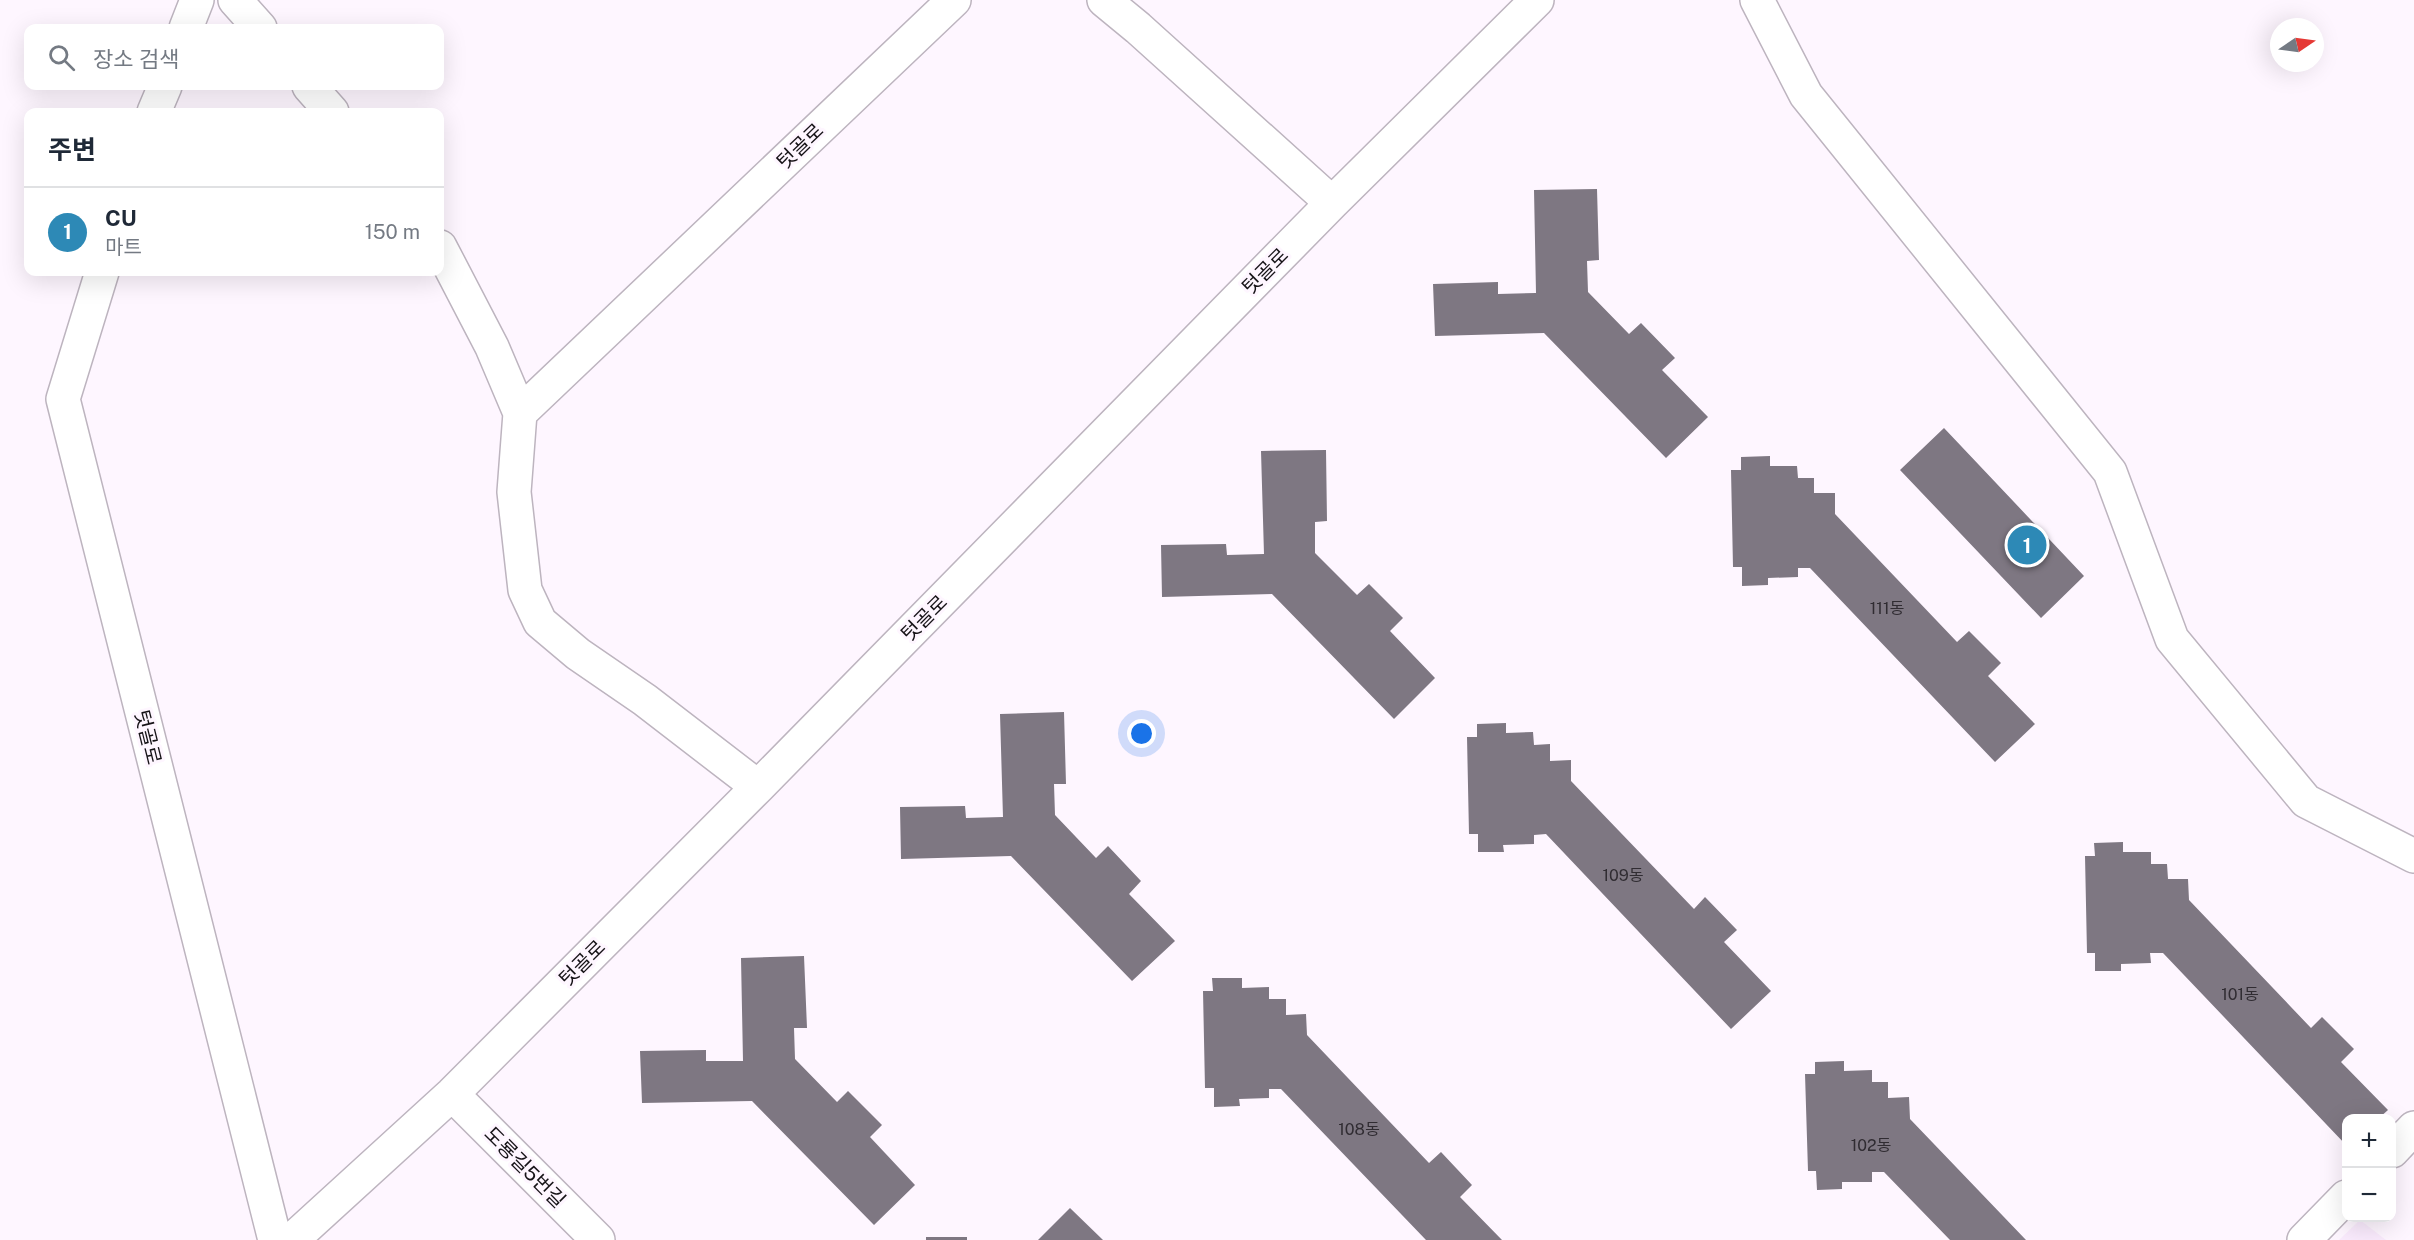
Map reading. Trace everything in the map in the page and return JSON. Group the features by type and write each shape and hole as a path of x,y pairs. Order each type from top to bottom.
{"street":[{"path":"188,24 197,0"},
{"path":"235,0 256,24"},
{"name":"텃골로","path":"520,413 954,0"},
{"path":"1104,0 1332,203"},
{"name":"텃골로","path":"292,1240 452,1094 758,787 1332,203 1537,0"},
{"path":"1757,0 1806,95 2110,472 2172,639 2306,801 2414,856"},
{"path":"156,108 163,90"},
{"path":"313,90 328,108"},
{"path":"444,255 492,347 520,413 514,492 525,590 540,622 578,654 645,700 758,787"},
{"name":"텃골로","path":"101,276 63,399 275,1240"},
{"name":"도룡길5번길","path":"452,1094 598,1240"},
{"path":"2396,1146 2414,1128"},
{"path":"2304,1240 2342,1201"}],"shaded area":[{"path":"2358,1222 2363,1222 2386,1240 2339,1240"}],"building":[{"path":"1597,189 1599,260 1587,261 1588,292 1629,334 1641,323 1675,358 1662,370 1708,417 1666,458 1544,333 1435,336 1433,284 1498,282 1498,294 1536,293 1534,190"},
{"path":"1944,428 2084,576 2041,618 1900,470"},
{"path":"1326,450 1327,521 1315,522 1315,553 1357,595 1369,584 1403,618 1390,631 1435,678 1394,719 1272,594 1162,597 1161,545 1226,544 1227,555 1264,554 1261,451"},
{"path":"1770,456 1770,466 1797,466 1798,478 1814,478 1814,493 1835,493 1835,514 1957,642 1969,631 2001,663 1988,676 2035,724 1995,762 1810,568 1798,568 1798,577 1768,578 1768,585 1742,586 1742,567 1733,567 1731,470 1741,470 1741,457"},
{"path":"1064,712 1066,784 1054,784 1055,815 1096,858 1108,846 1141,881 1129,894 1175,941 1132,981 1011,856 901,859 900,807 965,806 966,818 1003,817 1000,714"},
{"path":"1506,723 1506,733 1533,732 1534,745 1550,744 1550,761 1571,760 1571,781 1694,909 1705,897 1737,930 1724,942 1771,991 1731,1029 1546,834 1534,835 1534,844 1503,845 1504,852 1478,852 1478,834 1469,834 1467,737 1477,737 1477,724"},
{"path":"2123,842 2123,852 2151,852 2151,864 2167,864 2168,879 2188,879 2189,900 2311,1028 2322,1017 2354,1049 2341,1062 2388,1110 2384,1114 2342,1114 2342,1141 2163,953 2150,953 2151,963 2121,964 2121,971 2095,971 2095,953 2087,953 2085,856 2095,856 2094,843"},
{"path":"804,956 807,1028 794,1028 795,1059 837,1102 848,1091 882,1125 870,1137 915,1185 874,1225 752,1101 642,1103 640,1051 706,1050 706,1061 743,1061 741,958"},
{"path":"1212,978 1242,978 1242,988 1269,987 1269,999 1286,999 1286,1015 1306,1014 1307,1035 1429,1163 1441,1152 1472,1185 1460,1197 1502,1240 1426,1240 1281,1089 1269,1089 1269,1098 1239,1099 1240,1106 1214,1107 1214,1088 1205,1088 1203,991 1213,991"},
{"path":"1844,1061 1844,1071 1872,1070 1872,1082 1888,1082 1888,1098 1909,1097 1910,1119 2026,1240 1950,1240 1884,1172 1872,1172 1872,1182 1842,1182 1842,1189 1817,1190 1816,1171 1808,1171 1805,1074 1815,1074 1815,1062"},
{"path":"1070,1208 1103,1240 1038,1240"},
{"path":"926,1237 967,1237 967,1240 926,1240"}],"place":[{"name":"CU","path":"2027,545"}]}
